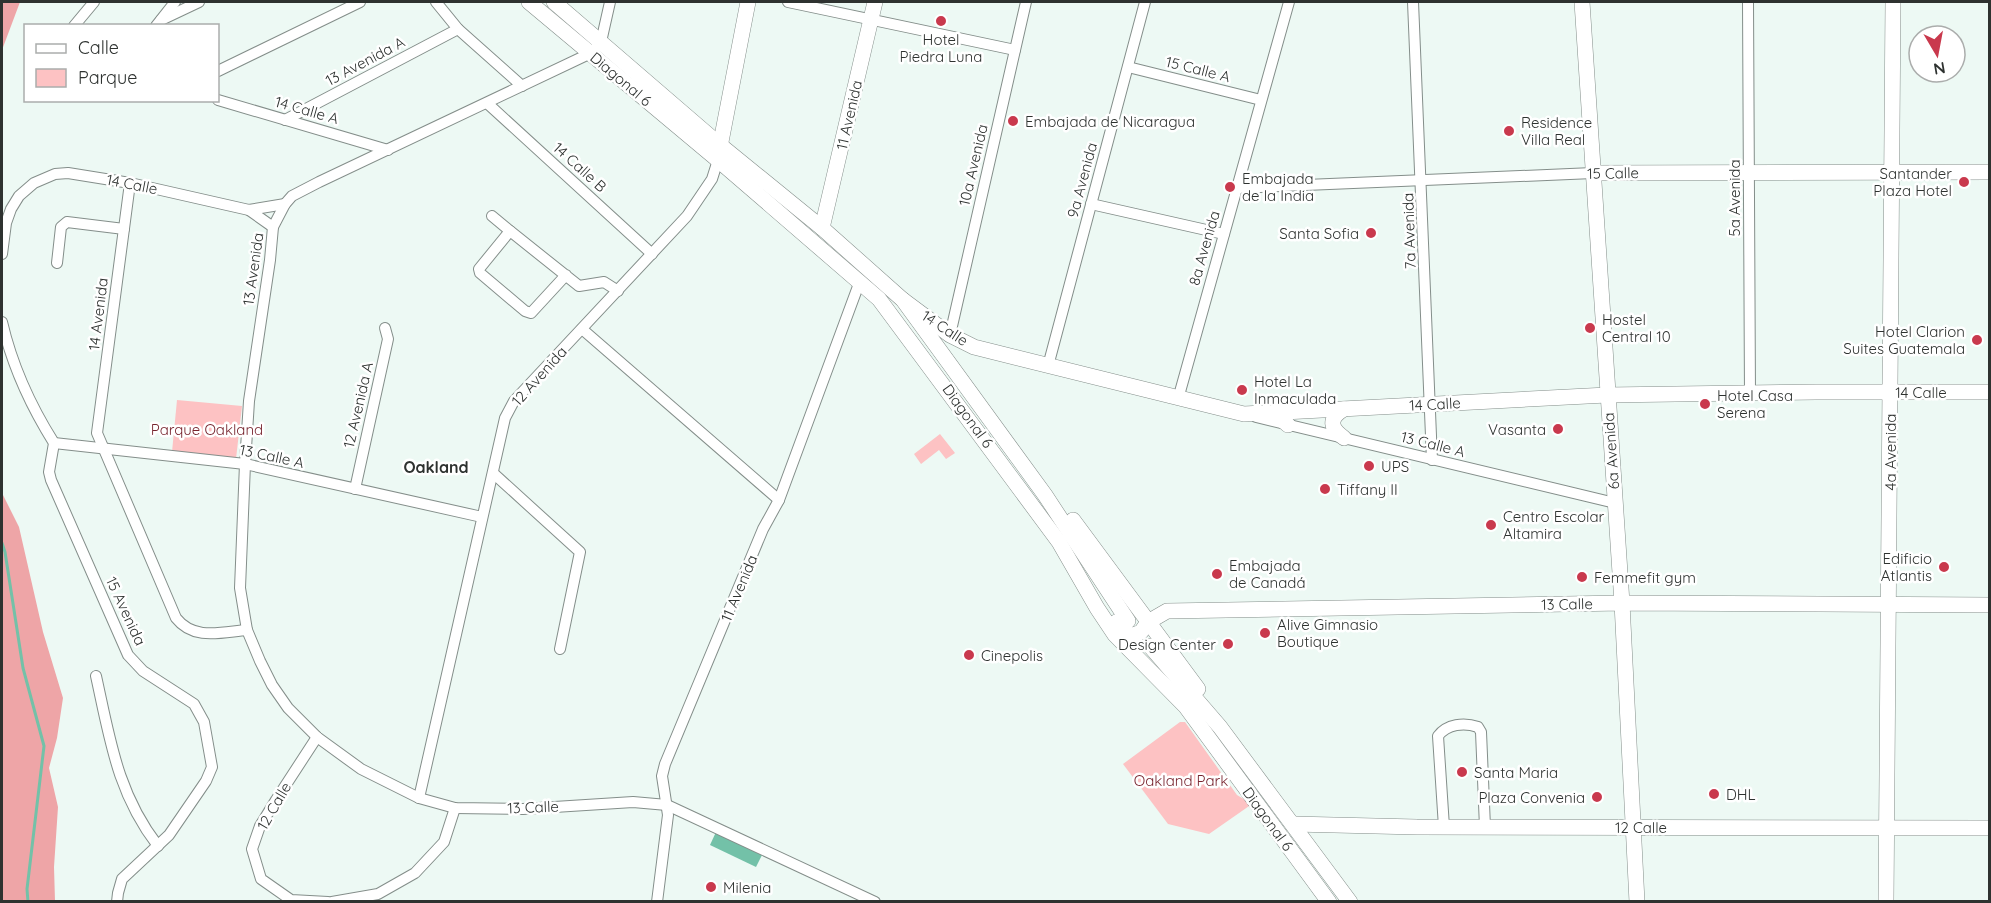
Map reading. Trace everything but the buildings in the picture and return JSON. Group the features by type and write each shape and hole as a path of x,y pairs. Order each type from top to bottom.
{"street":[{"path":"76,24 94,2"},
{"path":"158,23 175,2"},
{"path":"158,23 199,2"},
{"path":"219,71 360,2"},
{"path":"436,2 458,29 522,86"},
{"name":"Diagonal 6","path":"529,2 596,47"},
{"name":"Diagonal 6","path":"554,2 596,47 719,153 879,298 1069,557 1115,635 1188,710 1329,902"},
{"path":"596,47 610,2"},
{"name":"12 Avenida","path":"419,798 505,418 514,401 687,216 704,193 712,179 719,153 748,2"},
{"path":"788,2 1015,50"},
{"name":"11 Avenida","path":"822,228 875,2"},
{"name":"10a Avenida","path":"950,335 1026,2"},
{"name":"9a Avenida","path":"1048,366 1145,2"},
{"name":"8a Avenida","path":"1178,399 1288,2"},
{"name":"7a Avenida","path":"1413,2 1432,460"},
{"name":"6a Avenida","path":"1582,2 1622,603 1637,902"},
{"name":"5a Avenida","path":"1748,2 1750,394"},
{"name":"4a Avenida","path":"1886,902 1893,2"},
{"name":"13 Avenida A","path":"285,120 458,29"},
{"name":"13 Avenida","path":"247,630 240,588 244,464 249,400 273,227 285,204 292,196 522,86 596,47"},
{"name":"15 Calle A","path":"1128,67 1261,100"},
{"name":"14 Calle A","path":"219,100 388,150"},
{"name":"14 Calle B","path":"487,103 652,254"},
{"name":"Diagonal 6","path":"719,153 822,228 903,300 1045,495 1128,621"},
{"name":"15 Calle","path":"1236,188 1422,182 1593,173 1989,172"},
{"name":"14 Calle","path":"2,254 6,223 19,196 34,183 55,174 68,173 130,183 249,210 285,204"},
{"name":"14 Avenida","path":"130,183 97,433 172,607 182,625 190,631 203,634 247,630"},
{"path":"1091,204 1224,234"},
{"name":"14 Calle","path":"249,210 273,227"},
{"path":"492,216 579,286 604,282 618,291"},
{"path":"57,263 63,224 67,222 124,229"},
{"path":"510,231 479,271 525,311 531,313 536,309 566,275"},
{"name":"11 Avenida","path":"657,902 668,815 662,776 665,764 763,530 779,500 860,281"},
{"name":"14 Calle","path":"903,300 950,335 974,347 1178,399 1244,414 1286,419 1344,409 1607,395 1989,392"},
{"path":"2,322 7,345 20,379 39,419 54,443"},
{"name":"12 Avenida A","path":"354,489 388,339 385,328"},
{"path":"582,329 779,500"},
{"path":"1344,409 1332,424 1335,432 1344,438"},
{"name":"13 Calle A","path":"1286,419 1344,438 1615,503"},
{"name":"13 Calle A","path":"54,443 244,464 482,517"},
{"name":"15 Avenida","path":"54,443 49,472 51,480 128,655 143,671 194,704 204,722 212,766 206,781 169,834 122,879 117,902"},
{"path":"493,473 580,552 560,649"},
{"name":"Diagonal 6","path":"1045,495 1059,501 1148,622 1154,640 1211,705 1220,727 1350,902"},
{"name":"13 Calle","path":"1069,557 1077,561 1124,633 1130,635 1138,633 1148,622 1167,611 1622,603 1989,605"},
{"path":"1154,640 1157,621 1167,611"},
{"name":"13 Calle","path":"247,630 272,685 288,708 317,737 361,769 419,798 454,808 523,808 633,802 667,805 875,902"},
{"path":"96,676 115,763 129,799 145,830 158,846"},
{"path":"1444,827 1438,736 1442,730 1450,726 1470,724 1478,727 1481,732 1485,827"},
{"name":"12 Calle","path":"317,737 260,826 252,849 261,879 291,900 330,902 378,894 415,873 444,842 454,808"},
{"name":"12 Calle","path":"1293,824 1444,827 1989,828"},
{"path":"1319,888 1315,842 1321,832 1336,826"}],"green space":[{"name":"Parque Oakland","path":"177,400 242,406 236,459 172,452"},
{"path":"940,434 955,453 946,459 939,450 921,464 914,454"},
{"name":"Oakland Park","path":"1180,722 1185,722 1237,795 1252,804 1209,834 1168,824 1123,764"}],"shaded area":[{"path":"2,2 20,2 2,50"},
{"path":"2,493 19,527 43,632 63,698 57,738 49,768 58,807 54,867 55,901 2,901"},
{"path":"716,832 762,855 756,867 710,845"}],"waterway":[{"path":"2,543 23,668 44,746 27,889 28,902"}],"place":[{"name":"Hotel Piedra Luna","path":"941,21"},
{"name":"Embajada de Nicaragua","path":"1013,121"},
{"name":"Residence Villa Real","path":"1509,131"},
{"name":"Santander Plaza Hotel","path":"1964,182"},
{"name":"Embajada de la India","path":"1230,187"},
{"name":"Santa Sofia","path":"1371,233"},
{"name":"Hostel Central 10","path":"1590,328"},
{"name":"Hotel Clarion Suites Guatemala","path":"1977,340"},
{"name":"Hotel La Inmaculada","path":"1242,390"},
{"name":"Hotel Casa Serena","path":"1705,404"},
{"name":"Vasanta","path":"1558,429"},
{"name":"UPS","path":"1369,466"},
{"name":"Tiffany II","path":"1325,489"},
{"name":"Centro Escolar Altamira","path":"1491,525"},
{"name":"Edificio Atlantis","path":"1944,567"},
{"name":"Embajada de Canadá","path":"1217,574"},
{"name":"Femmefit gym","path":"1582,577"},
{"name":"Alive Gimnasio Boutique","path":"1265,633"},
{"name":"Design Center","path":"1228,644"},
{"name":"Cinepolis","path":"969,655"},
{"name":"Santa Maria","path":"1462,772"},
{"name":"DHL","path":"1714,794"},
{"name":"Plaza Convenia","path":"1597,797"},
{"name":"Milenia","path":"711,887"}],"district":[{"name":"Oakland","path":"436,467"}]}
